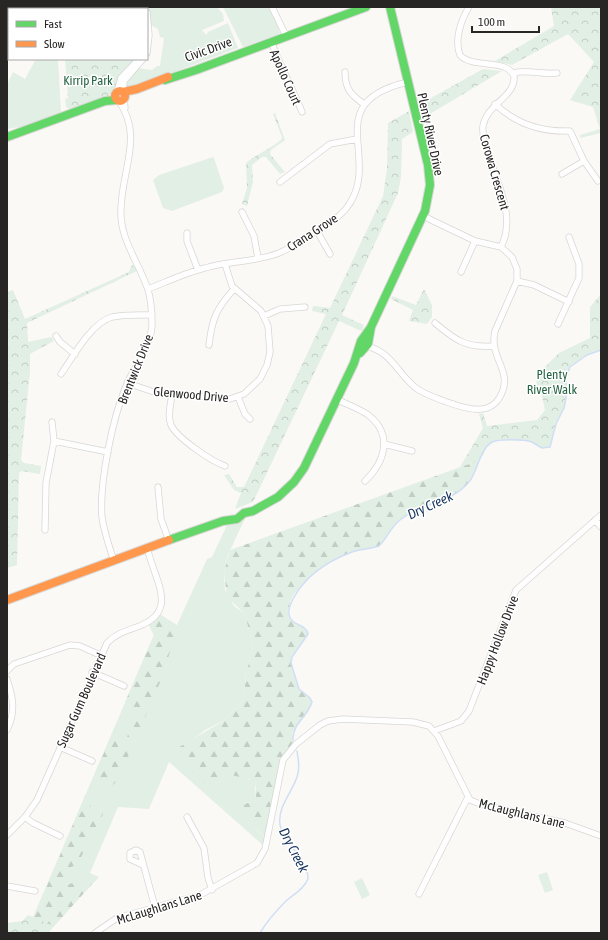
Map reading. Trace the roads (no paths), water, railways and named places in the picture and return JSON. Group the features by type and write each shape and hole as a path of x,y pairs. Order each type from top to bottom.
{"street":[{"path":"272,7 286,36"},
{"name":"Civic Drive","path":"7,137 137,89 172,79 243,54 261,45 366,7"},
{"name":"Plenty River Drive","path":"7,600 114,561 146,551 223,521 237,519 244,513 257,509 278,497 298,478 365,343 423,216 429,196 429,172 390,7"},
{"path":"466,8 459,32 458,46 460,55 469,61 505,67 513,73 523,71 546,74 557,73"},
{"name":"Apollo Court","path":"271,42 279,65 291,84 302,112"},
{"path":"120,95 120,80 138,60"},
{"path":"120,95 124,81 142,60"},
{"path":"345,72 348,91 364,104 379,91 408,82"},
{"name":"Corowa Crescent","path":"501,247 508,230 507,212 483,135 486,118 495,104 511,89 514,81 513,73"},
{"name":"Brentwick Drive","path":"114,561 106,538 102,518 102,494 108,452 127,383 147,347 152,328 152,315 148,289 129,249 122,227 121,200 132,135 130,124 120,95"},
{"name":"Crana Grove","path":"148,289 198,270 279,253 317,231 338,216 345,210 354,194 360,178 357,139 358,116 364,104"},
{"path":"495,104 508,116 521,123 556,130 570,131 584,161 598,181"},
{"name":"Civic Drive","path":"7,132 23,130"},
{"path":"280,182 330,144 357,139"},
{"path":"562,174 584,161"},
{"path":"242,212 254,236 258,258"},
{"path":"365,343 378,350 391,360 409,381 420,391 468,410 487,408 495,402 502,391 504,385 503,371 493,346 495,331 517,281 515,263 510,254 501,247 475,241 423,216"},
{"path":"317,231 330,254"},
{"path":"187,233 187,241 198,270"},
{"path":"558,324 578,282 580,273 578,260 569,237"},
{"path":"461,272 475,241"},
{"path":"209,346 212,323 217,309 234,289 229,281 224,264"},
{"path":"517,281 534,285 569,302"},
{"name":"Glenwood Drive","path":"127,383 154,392 222,399 238,397 255,385 267,365 271,343 270,334 264,316 252,302 234,289"},
{"path":"264,316 280,309 305,307"},
{"path":"61,374 95,328 106,319 122,316 152,315"},
{"path":"435,323 462,343 476,346 493,346"},
{"path":"56,336 60,342 75,354"},
{"path":"172,394 169,418 174,429 216,463 225,466"},
{"path":"238,397 250,420"},
{"path":"336,400 366,413 372,418 379,428 384,444 384,452 379,465 365,481"},
{"path":"45,530 46,483 54,441 52,422"},
{"path":"54,441 108,452"},
{"path":"384,444 412,452"},
{"path":"158,488 162,519 169,541"},
{"name":"Happy Hollow Drive","path":"434,731 440,727 461,721 470,711 516,590 601,515"},
{"path":"595,520 601,527"},
{"name":"Sugar Gum Boulevard","path":"7,833 25,818 36,800 92,672 107,643 114,636 149,622 158,615 162,604 162,596 146,551"},
{"path":"7,671 14,664 70,645 80,646 100,655"},
{"path":"92,672 124,686"},
{"path":"7,679 13,696 14,706 7,730"},
{"name":"McLaughlans Lane","path":"95,933 117,918 200,895 212,890 252,867 262,857 265,849 283,760 290,750 320,725 337,719 412,722 429,726 434,731 468,797 480,804 565,823 601,836"},
{"path":"60,747 92,761"},
{"path":"419,894 468,797"},
{"path":"187,817 204,848 208,878 212,890"},
{"path":"25,818 60,836"},
{"path":"144,865 155,907"},
{"path":"7,886 35,891"}],"waterway":[{"name":"Dry Creek","path":"293,740 295,729 312,702 310,698 299,689 291,663 292,657 308,634 304,628 290,618 289,612 293,599 304,583 318,570 334,560 355,551 379,546 397,523 408,514 444,500 461,490 469,482 475,472 481,455 492,442 524,440 532,442 542,448 550,447 556,424 564,408 566,398 566,379 570,367 587,355 601,350"},
{"name":"Dry Creek","path":"260,933 275,912 301,889 308,879 307,871 304,865 286,839 280,825 281,811 294,785 298,773 299,765 297,751"}],"park label":[{"name":"Kirrip Park","path":"88,80"},
{"name":"Plenty River Walk","path":"552,382"}]}
